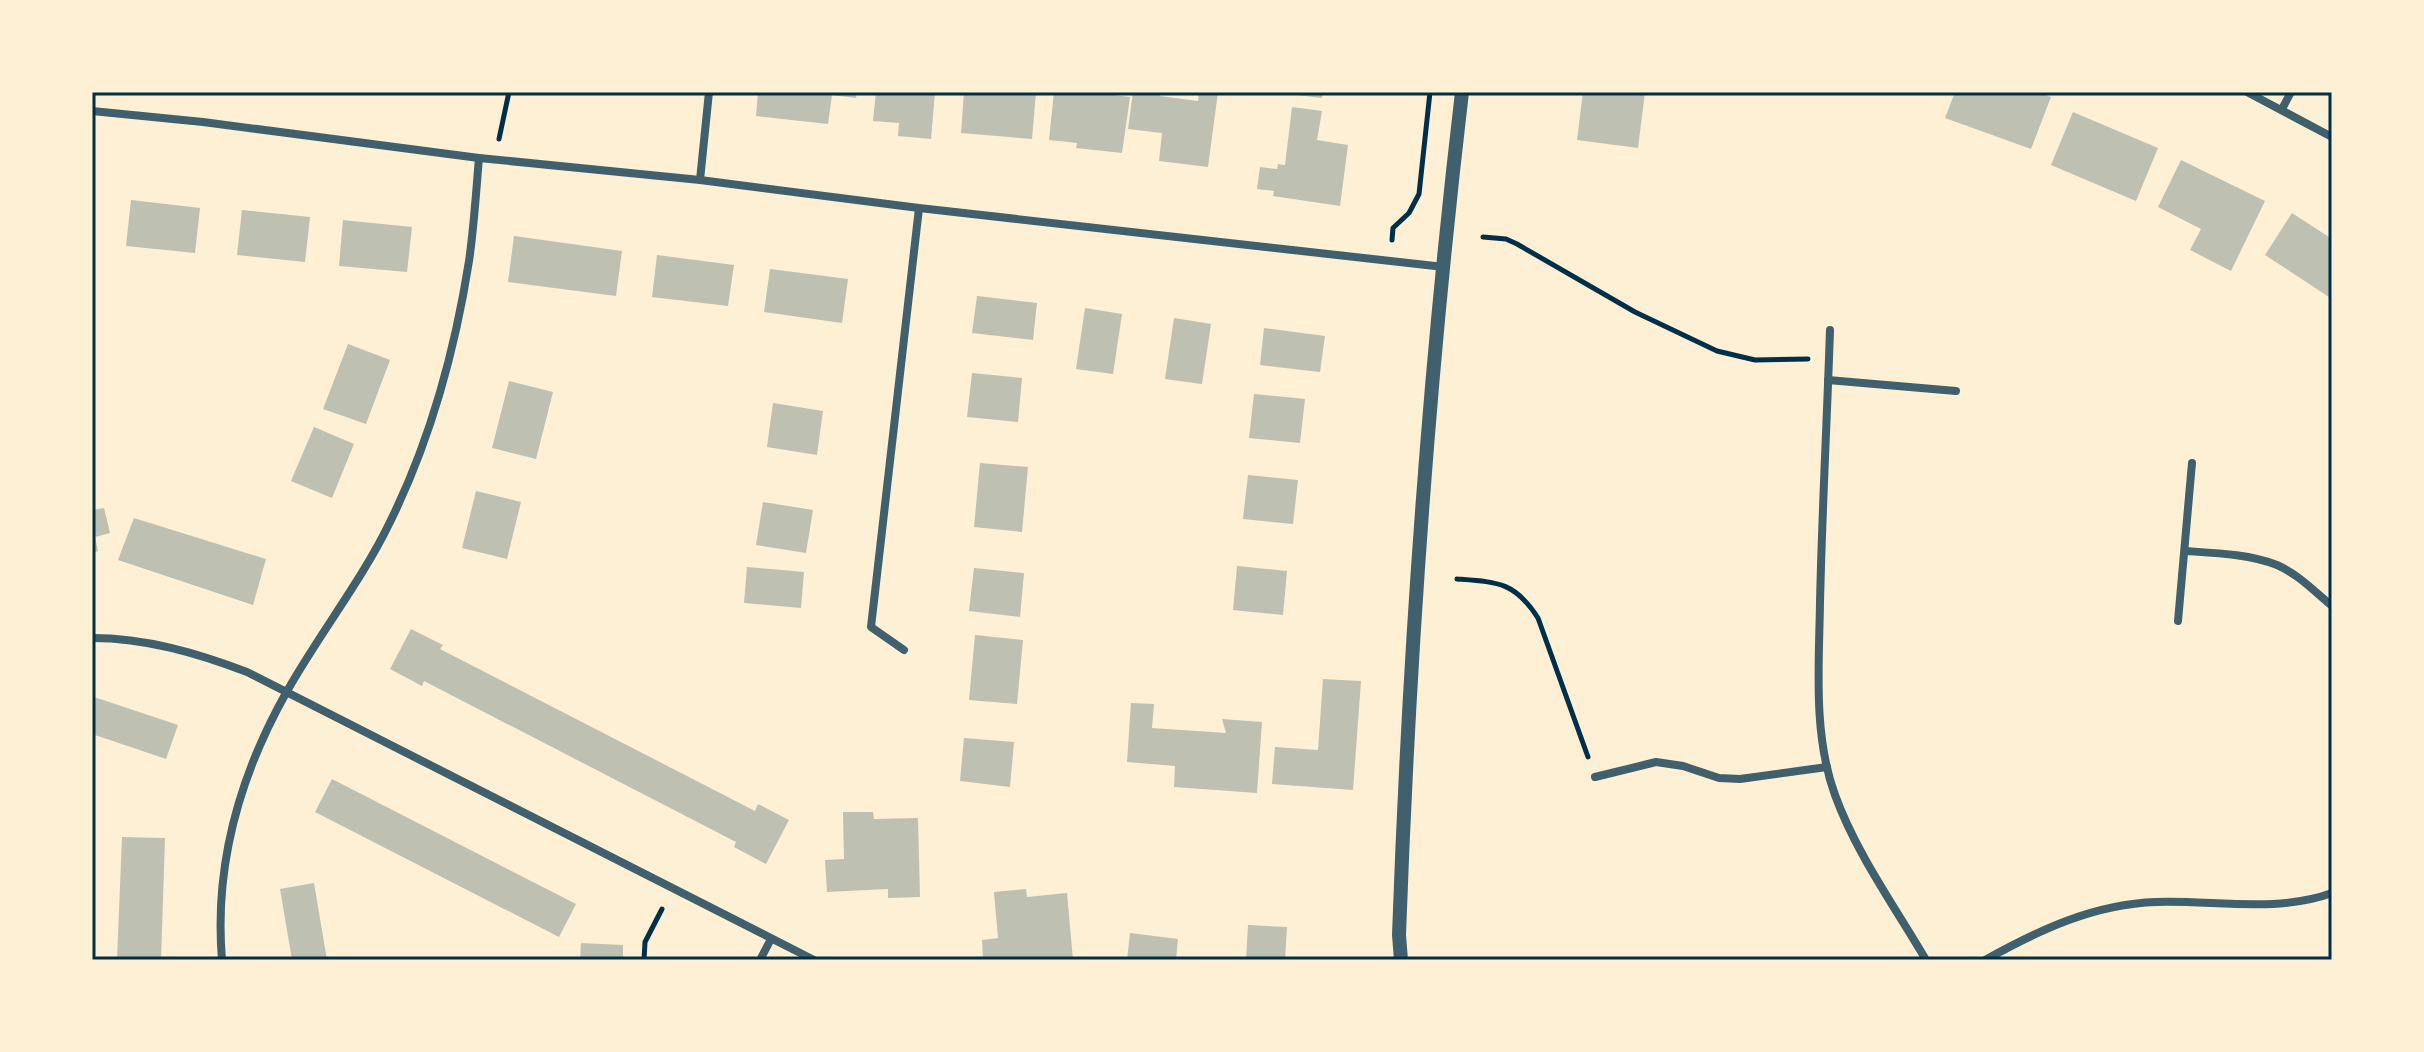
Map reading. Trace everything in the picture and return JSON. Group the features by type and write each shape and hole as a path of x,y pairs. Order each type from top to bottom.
{"street":[{"path":"700,180 709,92"},
{"path":"1401,960 1399,935 1407,742 1444,267 1462,92"},
{"path":"2247,92 2332,137"},
{"path":"2282,109 2291,92"},
{"path":"92,111 1444,267"},
{"path":"222,960 221,902 231,830 242,788 253,757 287,690 362,576 415,464 451,350 469,261 479,158"},
{"path":"904,650 871,627 919,208"},
{"path":"1830,330 1819,662 1821,732 1836,797 1868,863 1926,960"},
{"path":"1828,380 1956,391"},
{"path":"2178,621 2192,463"},
{"path":"2185,551 2231,555 2277,565 2299,578 2332,606"},
{"path":"92,638 115,638 205,656 287,690 814,960"},
{"path":"1595,777 1656,762 1683,766 1719,778 1740,779 1827,767"},
{"path":"1985,960 2031,935 2102,909 2154,902 2261,904 2316,898 2332,893"},
{"path":"760,960 771,939"}],"path":[{"path":"496,160 509,92"},
{"path":"1389,261 1393,228 1409,213 1419,194 1430,92"},
{"path":"1483,237 1506,239 1517,244 1635,312 1717,351 1755,360 1829,358"},
{"path":"1457,579 1495,582 1515,590 1527,601 1538,618 1595,777"},
{"path":"644,960 645,942 673,888"}],"building":[{"path":"758,92 857,92 856,98 832,95 828,124 756,116"},
{"path":"876,92 935,92 931,139 898,136 899,123 873,121"},
{"path":"964,92 1036,92 1032,139 961,133"},
{"path":"1054,92 1130,97 1122,153 1076,148 1077,143 1049,140"},
{"path":"1133,92 1160,92 1160,96 1198,101 1199,92 1218,92 1208,167 1159,161 1162,133 1128,129"},
{"path":"1322,92 1322,98 1288,94"},
{"path":"1583,92 1645,92 1638,148 1577,140"},
{"path":"1955,92 2038,92 2051,97 2031,149 1945,118"},
{"path":"1292,107 1322,111 1317,140 1348,145 1340,206 1273,196 1274,191 1257,189 1260,167 1277,169 1278,164 1285,165"},
{"path":"2073,112 2158,148 2136,201 2051,165"},
{"path":"2181,160 2265,201 2231,271 2190,250 2201,229 2158,207"},
{"path":"131,200 200,208 195,253 126,246"},
{"path":"242,210 310,217 305,262 237,255"},
{"path":"2292,213 2332,239 2332,299 2265,255"},
{"path":"343,220 412,227 407,272 339,266"},
{"path":"514,236 622,251 616,296 508,282"},
{"path":"657,255 734,265 728,306 652,297"},
{"path":"770,269 848,279 842,323 764,312"},
{"path":"977,296 1037,303 1033,340 972,333"},
{"path":"1085,308 1122,314 1113,374 1076,369"},
{"path":"1174,318 1211,324 1202,384 1165,379"},
{"path":"1264,328 1325,336 1320,372 1260,365"},
{"path":"348,344 390,360 366,424 323,409"},
{"path":"972,373 1022,378 1018,422 967,417"},
{"path":"509,381 553,392 536,459 492,448"},
{"path":"1254,394 1305,399 1300,443 1249,438"},
{"path":"773,403 823,411 817,455 767,447"},
{"path":"314,427 354,444 332,498 291,481"},
{"path":"980,463 1028,467 1022,532 974,527"},
{"path":"1248,475 1298,480 1293,524 1243,519"},
{"path":"476,491 521,502 507,559 462,548"},
{"path":"763,502 813,510 806,553 756,545"},
{"path":"104,508 110,533 95,537 98,551 92,553 92,510"},
{"path":"134,518 266,559 253,605 118,560"},
{"path":"1237,566 1287,571 1283,615 1233,610"},
{"path":"747,567 804,572 801,608 744,603"},
{"path":"974,568 1024,573 1020,617 969,611"},
{"path":"411,629 443,645 440,649 755,811 758,804 789,820 766,864 734,847 736,842 424,681 422,686 390,669"},
{"path":"975,635 1023,640 1017,704 969,700"},
{"path":"1323,679 1361,681 1353,790 1272,784 1275,747 1318,750"},
{"path":"94,697 178,725 166,759 92,734"},
{"path":"1131,703 1154,704 1152,728 1226,733 1222,719 1262,722 1257,793 1174,787 1175,766 1127,762"},
{"path":"964,738 1014,742 1010,787 960,781"},
{"path":"332,779 576,904 559,937 315,812"},
{"path":"843,812 873,812 874,819 918,818 920,897 888,898 888,889 827,892 825,860 844,859"},
{"path":"122,837 165,838 161,960 117,960"},
{"path":"314,883 327,960 292,960 280,889"},
{"path":"1026,889 1027,897 1067,893 1073,960 983,960 982,940 998,938 994,892"},
{"path":"1248,925 1287,927 1285,960 1246,960"},
{"path":"1130,933 1178,939 1176,960 1127,960"},
{"path":"581,943 623,945 623,960 580,960"}]}
